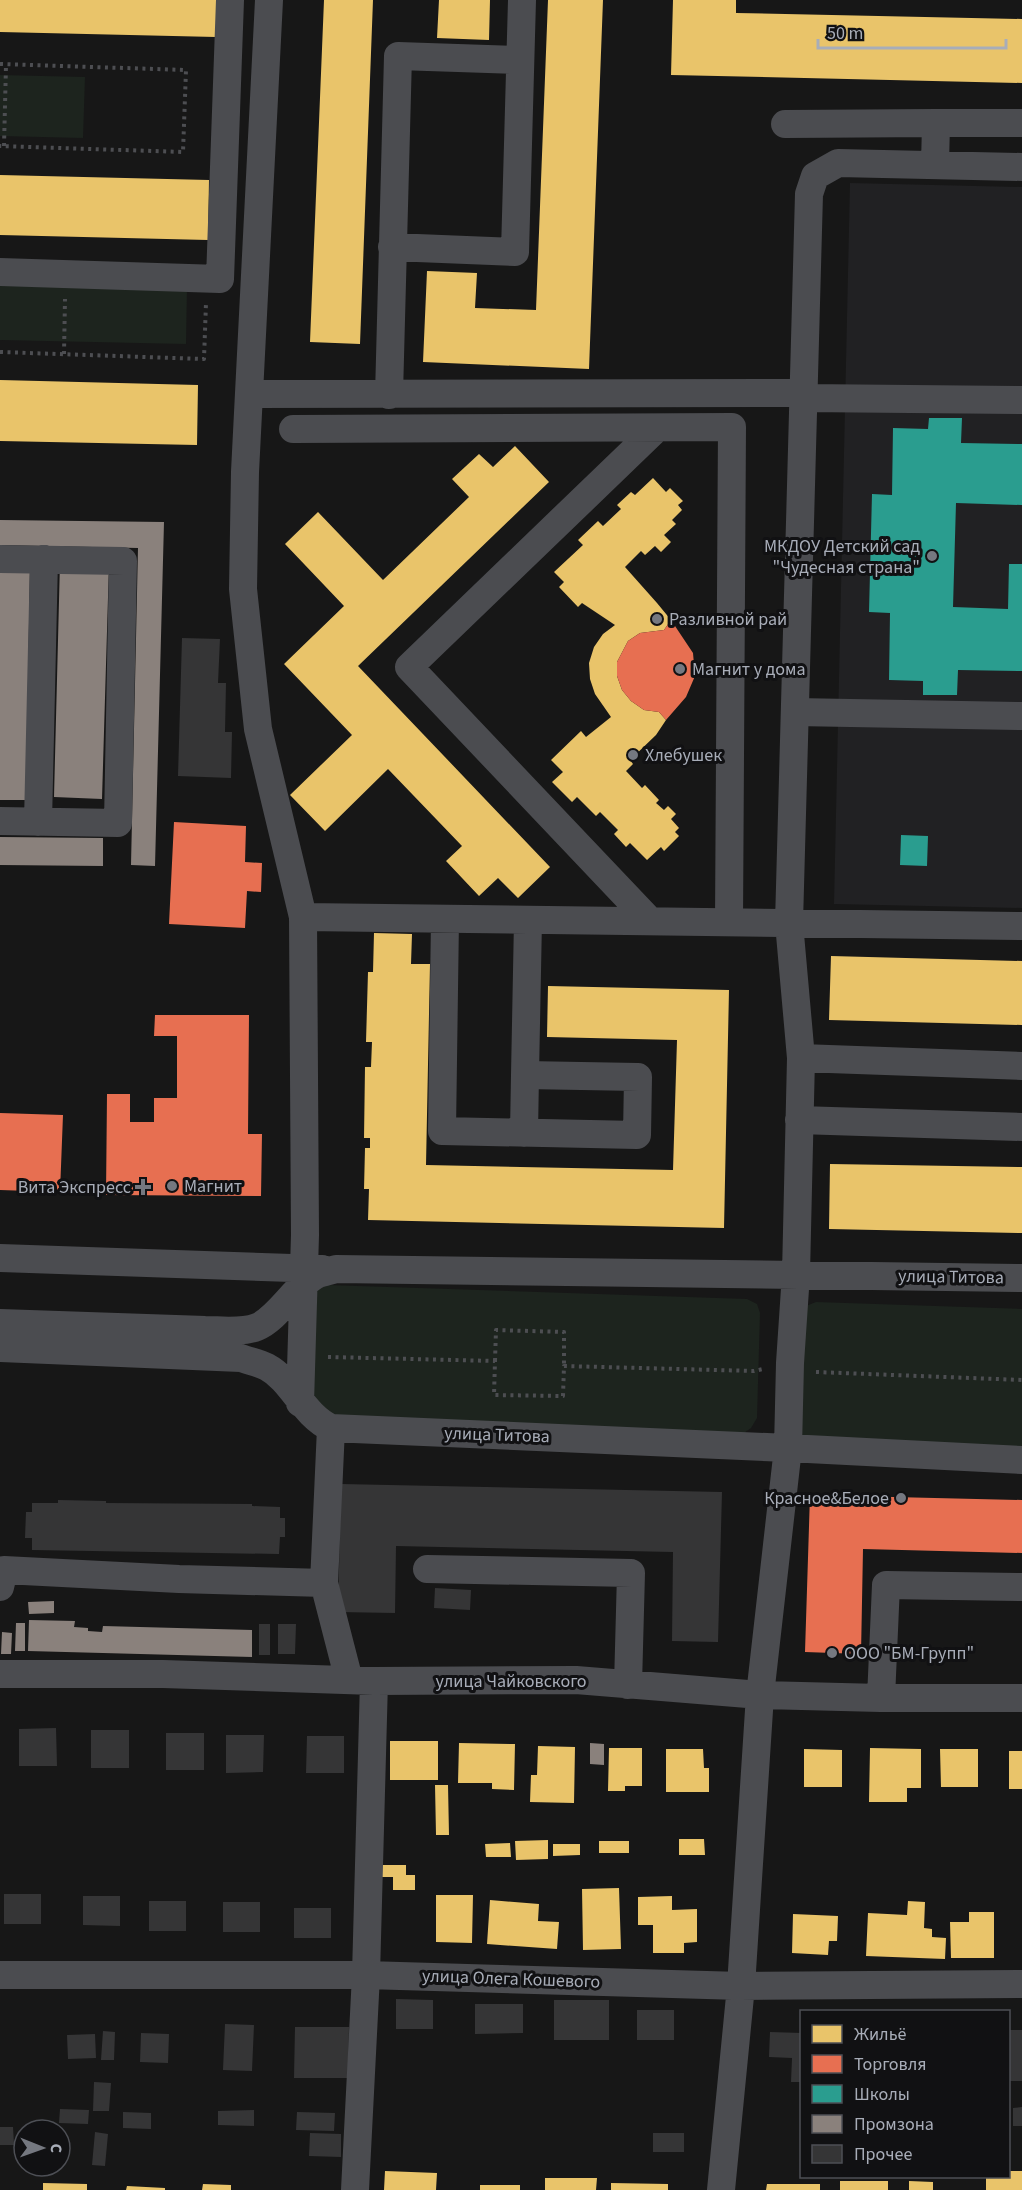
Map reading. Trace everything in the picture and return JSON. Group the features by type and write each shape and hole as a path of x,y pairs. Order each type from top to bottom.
{"street":[{"path":"0,272 220,279 230,0"},
{"path":"269,0 245,472 243,589 258,729 303,917 305,1235 300,1403"},
{"path":"392,247 515,252 522,0"},
{"path":"389,395 398,56 520,60"},
{"path":"935,165 936,123"},
{"path":"785,124 1022,123"},
{"path":"721,2190 741,1986 760,1695 788,1448 790,1363 796,1274 801,1058 789,923 809,194 814,176 838,163 1022,167"},
{"path":"250,394 804,395 1022,400"},
{"path":"293,429 732,427 729,921"},
{"path":"650,921 409,667 657,428"},
{"path":"0,559 123,561 118,824 0,821"},
{"path":"38,822 44,559"},
{"path":"795,712 1022,716"},
{"path":"303,917 1022,926"},
{"path":"446,919 442,1131 637,1135 638,1077 525,1075"},
{"path":"524,1133 528,920"},
{"path":"801,1058 1022,1066"},
{"path":"799,1120 1022,1127"},
{"path":"305,1235 322,1261 336,1269"},
{"path":"0,1258 304,1276"},
{"name":"улица Титова","path":"0,1323 238,1329 257,1327 274,1314 304,1276 336,1269 1022,1278"},
{"path":"0,1348 240,1358 268,1367 282,1379 309,1414 331,1428 324,1583 362,1680 366,1975 355,2190"},
{"name":"улица Титова","path":"331,1428 1022,1460"},
{"path":"427,1569 631,1573 628,1684"},
{"path":"0,1587 4,1570 179,1579 324,1583"},
{"path":"881,1698 886,1585 1022,1587"},
{"name":"улица Чайковского","path":"0,1674 163,1674 362,1680 576,1680 760,1695 1022,1698"},
{"name":"улица Олега Кошевого","path":"0,1975 366,1975 741,1986 1022,1984"}],"path":[{"path":"0,64 6,64 186,70 183,152 2,146 6,64"},
{"path":"64,354 66,274"},
{"path":"0,352 204,359 207,279"},
{"path":"496,1330 564,1332 564,1366 562,1396 494,1395 496,1330"},
{"path":"319,1356 495,1361"},
{"path":"564,1366 754,1371"},
{"path":"816,1372 1022,1380"}],"shaded area":[{"path":"0,75 85,77 83,138 0,136"},
{"name":"МКДОУ Детский сад \"Чудесная страна\"","path":"850,183 1022,187 1022,908 834,904"},
{"path":"0,282 187,286 186,344 0,340"},
{"path":"327,1285 747,1299 757,1304 760,1313 757,1418 751,1428 738,1437 340,1416 327,1413 311,1399 310,1294"},
{"path":"816,1302 1022,1309 1022,1453 805,1442 798,1424 806,1306"}],"building: Жильё":[{"path":"0,0 216,0 216,37 0,32"},
{"path":"324,0 373,0 360,344 310,342"},
{"path":"439,0 490,0 489,40 437,38"},
{"path":"548,0 603,0 589,369 423,362 427,271 477,273 475,308 536,310"},
{"path":"673,0 736,0 736,13 1022,19 1022,83 671,75"},
{"path":"0,175 209,180 208,240 0,235"},
{"path":"0,380 198,385 197,445 0,441"},
{"path":"515,446 549,482 358,666 550,867 518,898 498,878 479,896 446,861 462,846 388,769 325,831 290,795 352,735 284,664 344,606 285,544 318,512 383,580 469,497 452,479 479,454 493,467"},
{"path":"653,478 666,492 670,488 683,501 678,505 682,510 672,520 676,524 664,535 671,542 661,552 655,546 645,555 641,551 625,567 671,620 664,630 640,633 628,641 617,662 617,676 622,690 631,701 644,710 659,712 666,720 656,735 630,760 633,764 626,771 642,788 645,785 659,800 656,803 664,810 668,806 676,814 671,819 679,828 675,832 679,836 664,851 661,847 647,860 630,843 626,847 614,834 618,830 600,812 596,816 577,797 572,802 552,782 563,772 551,760 581,731 586,737 611,717 595,694 590,679 589,663 594,647 603,634 615,625 582,603 578,607 559,587 564,582 554,572 583,545 578,540 598,521 603,526 621,509 617,505 631,492 635,495"},
{"path":"374,933 412,934 411,964 430,964 426,1165 673,1170 677,1040 547,1037 548,986 729,990 724,1228 368,1220 369,1189 364,1189 365,1148 370,1148 370,1138 364,1138 365,1067 371,1067 372,1042 366,1042 368,972 373,972"},
{"path":"831,956 1022,961 1022,1025 829,1020"},
{"path":"830,1164 1022,1167 1022,1233 829,1229"},
{"path":"390,1741 438,1741 438,1780 390,1780"},
{"path":"459,1743 515,1744 514,1790 492,1789 492,1783 458,1783"},
{"path":"538,1746 575,1747 574,1803 530,1802 531,1775 537,1775"},
{"path":"609,1748 642,1748 642,1786 625,1786 625,1791 608,1791"},
{"path":"870,1748 921,1749 921,1788 907,1788 907,1802 869,1802"},
{"path":"666,1749 703,1749 704,1768 709,1768 709,1792 666,1792"},
{"path":"804,1749 842,1750 842,1787 804,1787"},
{"path":"940,1749 978,1749 978,1787 941,1787"},
{"path":"1009,1751 1022,1751 1022,1789 1009,1789"},
{"path":"435,1785 448,1785 449,1835 436,1835"},
{"path":"679,1839 704,1839 705,1855 679,1855"},
{"path":"548,1840 548,1859 516,1860 515,1841"},
{"path":"599,1841 629,1841 629,1853 599,1853"},
{"path":"510,1843 511,1857 486,1857 485,1844"},
{"path":"553,1844 580,1844 580,1855 553,1856"},
{"path":"382,1865 406,1865 406,1875 415,1875 415,1890 393,1890 393,1877 382,1877"},
{"path":"619,1888 621,1949 583,1950 582,1889"},
{"path":"436,1895 473,1895 472,1943 436,1942"},
{"path":"672,1896 672,1910 697,1909 697,1942 684,1943 684,1953 653,1953 653,1925 638,1925 638,1897"},
{"path":"490,1900 539,1904 538,1921 559,1922 557,1949 487,1944"},
{"path":"908,1901 925,1902 924,1928 932,1929 932,1937 946,1938 945,1959 866,1956 868,1913 907,1915"},
{"path":"969,1912 994,1912 994,1958 951,1958 950,1922 969,1922"},
{"path":"793,1914 838,1916 837,1941 829,1941 828,1955 792,1953"},
{"path":"385,2171 437,2173 436,2190 384,2190"},
{"path":"1010,2171 1022,2171 1022,2190 986,2190 986,2178 1010,2178"},
{"path":"545,2178 597,2178 596,2190 545,2190"},
{"path":"840,2181 888,2181 888,2190 840,2190"},
{"path":"909,2181 933,2182 933,2190 909,2190"},
{"path":"43,2183 87,2184 87,2190 43,2190"},
{"path":"611,2183 668,2184 668,2190 611,2190"},
{"path":"203,2184 231,2185 231,2190 202,2190"},
{"path":"767,2184 820,2184 820,2190 766,2190"},
{"path":"480,2185 520,2185 520,2190 480,2190"},
{"path":"127,2186 165,2188 165,2190 126,2190"}],"building: Торговля":[{"path":"671,620 693,653 695,676 686,697 666,720 659,712 644,710 631,701 622,690 617,676 617,662 628,641 640,633 664,630"},
{"path":"174,822 246,826 245,862 262,863 261,892 247,891 245,928 169,924"},
{"path":"155,1015 249,1015 248,1134 262,1134 261,1196 106,1195 107,1094 130,1094 130,1122 154,1122 154,1098 177,1098 177,1036 154,1036"},
{"path":"0,1113 63,1115 60,1192 0,1190"},
{"path":"810,1495 1022,1500 1022,1553 863,1549 861,1654 805,1652"}],"building: Школы":[{"path":"929,418 962,418 961,443 1022,444 1022,505 956,503 953,607 1008,609 1009,564 1022,564 1022,671 958,670 957,695 923,695 923,681 889,680 890,613 869,612 872,494 892,495 893,428 928,429"},
{"path":"901,835 928,836 927,866 900,865"}],"building: Промзона":[{"path":"0,520 164,522 155,866 131,865 138,548 0,545"},
{"path":"60,562 109,564 102,799 54,797"},
{"path":"0,563 30,564 26,800 0,800"},
{"path":"0,837 103,838 103,866 0,865"},
{"path":"54,1601 54,1613 29,1614 28,1602"},
{"path":"29,1620 75,1621 74,1627 102,1632 103,1626 252,1630 252,1657 28,1651"},
{"path":"16,1623 25,1623 25,1651 15,1651"},
{"path":"2,1632 12,1633 11,1654 1,1654"},
{"path":"590,1743 604,1744 604,1765 590,1764"}],"building: Прочее":[{"path":"182,638 220,639 218,683 226,683 225,732 232,732 231,778 178,776"},
{"path":"341,1484 722,1492 718,1642 672,1641 673,1552 396,1546 395,1613 338,1612"},
{"path":"58,1500 106,1501 106,1503 252,1504 252,1506 280,1507 280,1518 285,1518 285,1537 280,1537 279,1554 32,1550 32,1538 25,1538 26,1512 32,1512 32,1503 58,1503"},
{"path":"435,1588 471,1590 470,1610 434,1608"},
{"path":"259,1624 270,1624 270,1655 259,1655"},
{"path":"278,1624 296,1624 295,1654 278,1654"},
{"path":"56,1728 57,1766 19,1766 19,1729"},
{"path":"91,1730 129,1730 129,1768 91,1768"},
{"path":"166,1733 204,1733 204,1770 166,1770"},
{"path":"226,1735 264,1735 263,1772 226,1773"},
{"path":"307,1736 344,1736 344,1773 306,1773"},
{"path":"4,1894 41,1894 41,1924 4,1924"},
{"path":"83,1896 120,1896 120,1926 83,1925"},
{"path":"149,1901 186,1901 186,1931 149,1931"},
{"path":"223,1902 260,1902 260,1932 223,1932"},
{"path":"294,1908 331,1908 331,1938 294,1938"},
{"path":"396,1999 433,2000 433,2029 396,2029"},
{"path":"554,2000 609,2000 609,2040 554,2040"},
{"path":"475,2004 523,2004 523,2033 475,2034"},
{"path":"637,2010 674,2010 674,2040 637,2040"},
{"path":"225,2024 254,2025 252,2071 223,2070"},
{"path":"295,2027 349,2027 348,2078 294,2078"},
{"path":"1010,2030 1022,2030 1022,2081 1010,2081"},
{"path":"103,2031 115,2032 114,2060 101,2060"},
{"path":"770,2032 800,2033 800,2082 791,2082 792,2058 769,2057"},
{"path":"141,2033 169,2034 168,2063 140,2062"},
{"path":"95,2034 96,2058 68,2059 67,2035"},
{"path":"94,2082 111,2083 109,2111 93,2111"},
{"path":"1022,2107 1022,2126 1013,2126 1013,2108"},
{"path":"60,2109 89,2110 88,2124 72,2123 72,2118 59,2118"},
{"path":"254,2110 254,2126 218,2125 218,2111"},
{"path":"123,2112 151,2113 151,2129 123,2128"},
{"path":"297,2112 335,2113 334,2131 296,2130"},
{"path":"0,2127 12,2127 12,2145 0,2145"},
{"path":"95,2132 108,2134 105,2166 92,2165"},
{"path":"310,2133 341,2134 341,2157 309,2156"},
{"path":"653,2133 684,2133 684,2152 653,2152"}],"place":[{"name":"МКДОУ Детский сад \"Чудесная страна\"","path":"932,556"},
{"name":"Разливной рай","path":"657,619"},
{"name":"Магнит у дома","path":"680,669"},
{"name":"Хлебушек","path":"633,755"},
{"name":"Магнит","path":"172,1186"},
{"name":"Вита Экспресс","path":"143,1187"},
{"name":"Красное&Белое","path":"901,1498"},
{"name":"ООО \"БМ-Групп\"","path":"832,1653"}]}
